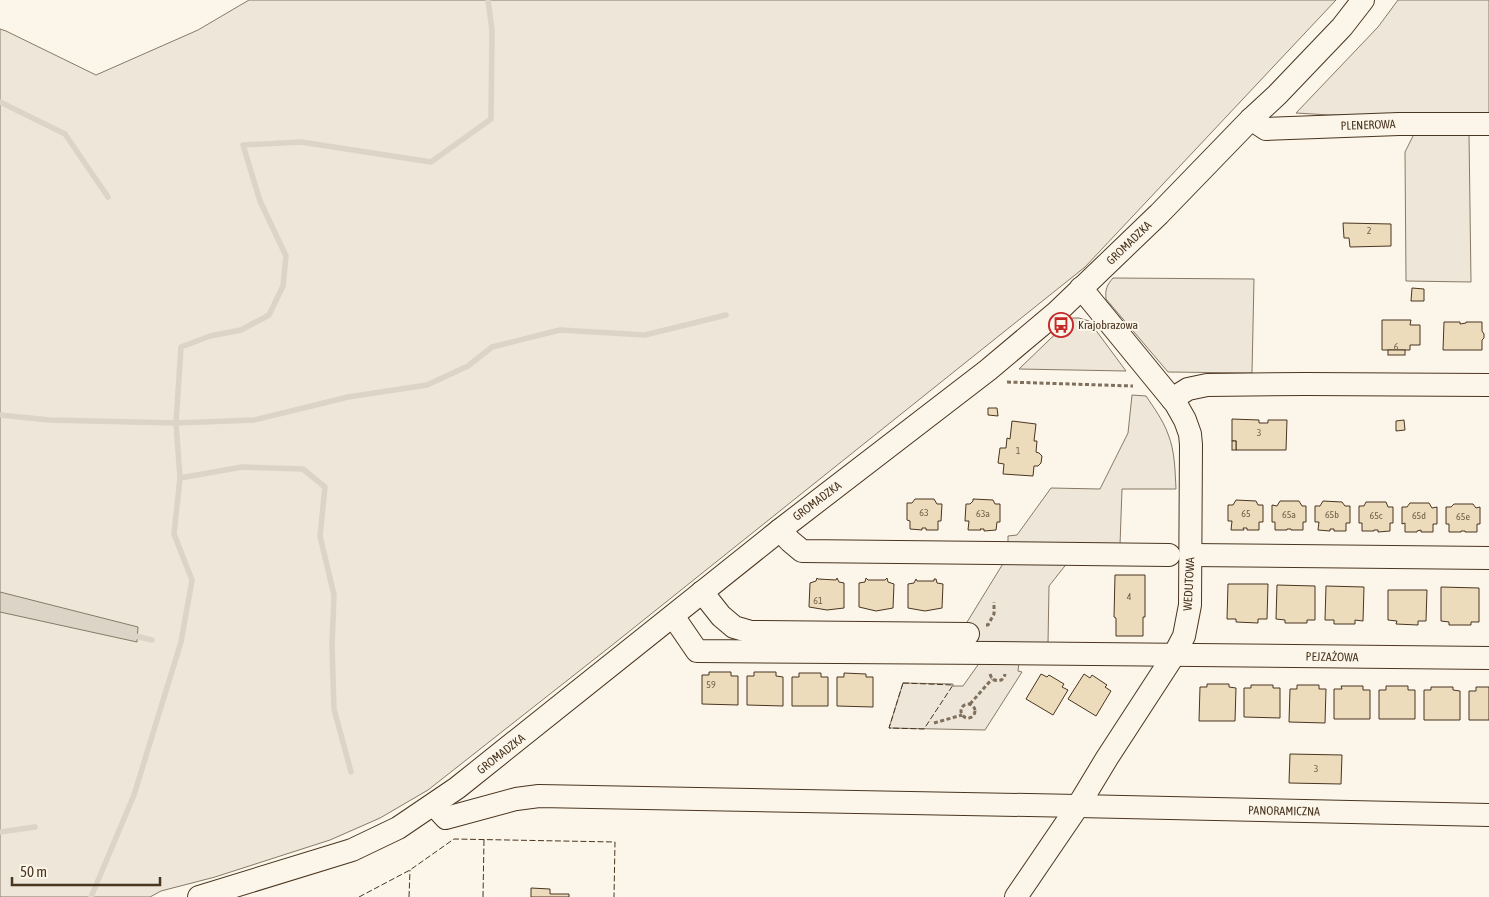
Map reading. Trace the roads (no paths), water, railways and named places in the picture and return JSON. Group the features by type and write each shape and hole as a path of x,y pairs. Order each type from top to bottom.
{"street":[{"name":"GROMADZKA","path":"199,897 352,850 398,828 458,788 780,530 988,370 1057,312 1159,214 1251,118 1277,95 1342,27 1363,0"},
{"name":"PLENEROWA","path":"1251,118 1266,129 1399,124 1489,124"},
{"name":"WEDUTOWA","path":"1016,897 1078,806 1174,655 1184,636 1190,605 1192,478 1190,434 1185,420 1165,390 1081,288"},
{"path":"1165,390 1215,385 1489,385"},
{"path":"780,530 802,551 1169,555"},
{"path":"1191,555 1489,558"},
{"path":"702,592 721,616 734,627 751,632 968,634"},
{"name":"PEJZAŻOWA","path":"673,616 697,651 1489,658"},
{"name":"PANORAMICZNA","path":"434,805 446,818 516,799 539,796 1489,815"}],"waterway":[{"path":"91,897 134,795 181,642 192,580 174,534 180,478 176,423 181,347 210,336 241,330 269,315 283,286 286,256 260,201 243,145 301,142 431,162 491,119 492,30 488,0"},
{"path":"0,102 65,134 108,197"},
{"path":"0,415 49,420 176,423 254,420 348,397 427,385 468,366 492,347 560,330 645,335 726,315"},
{"path":"180,478 242,467 303,469 325,487 320,536 334,595 332,645 334,709 351,772"},
{"path":"131,635 152,640"},
{"path":"0,832 35,827"}],"place":[{"name":"Krajobrazowa","path":"1061,325"}]}
